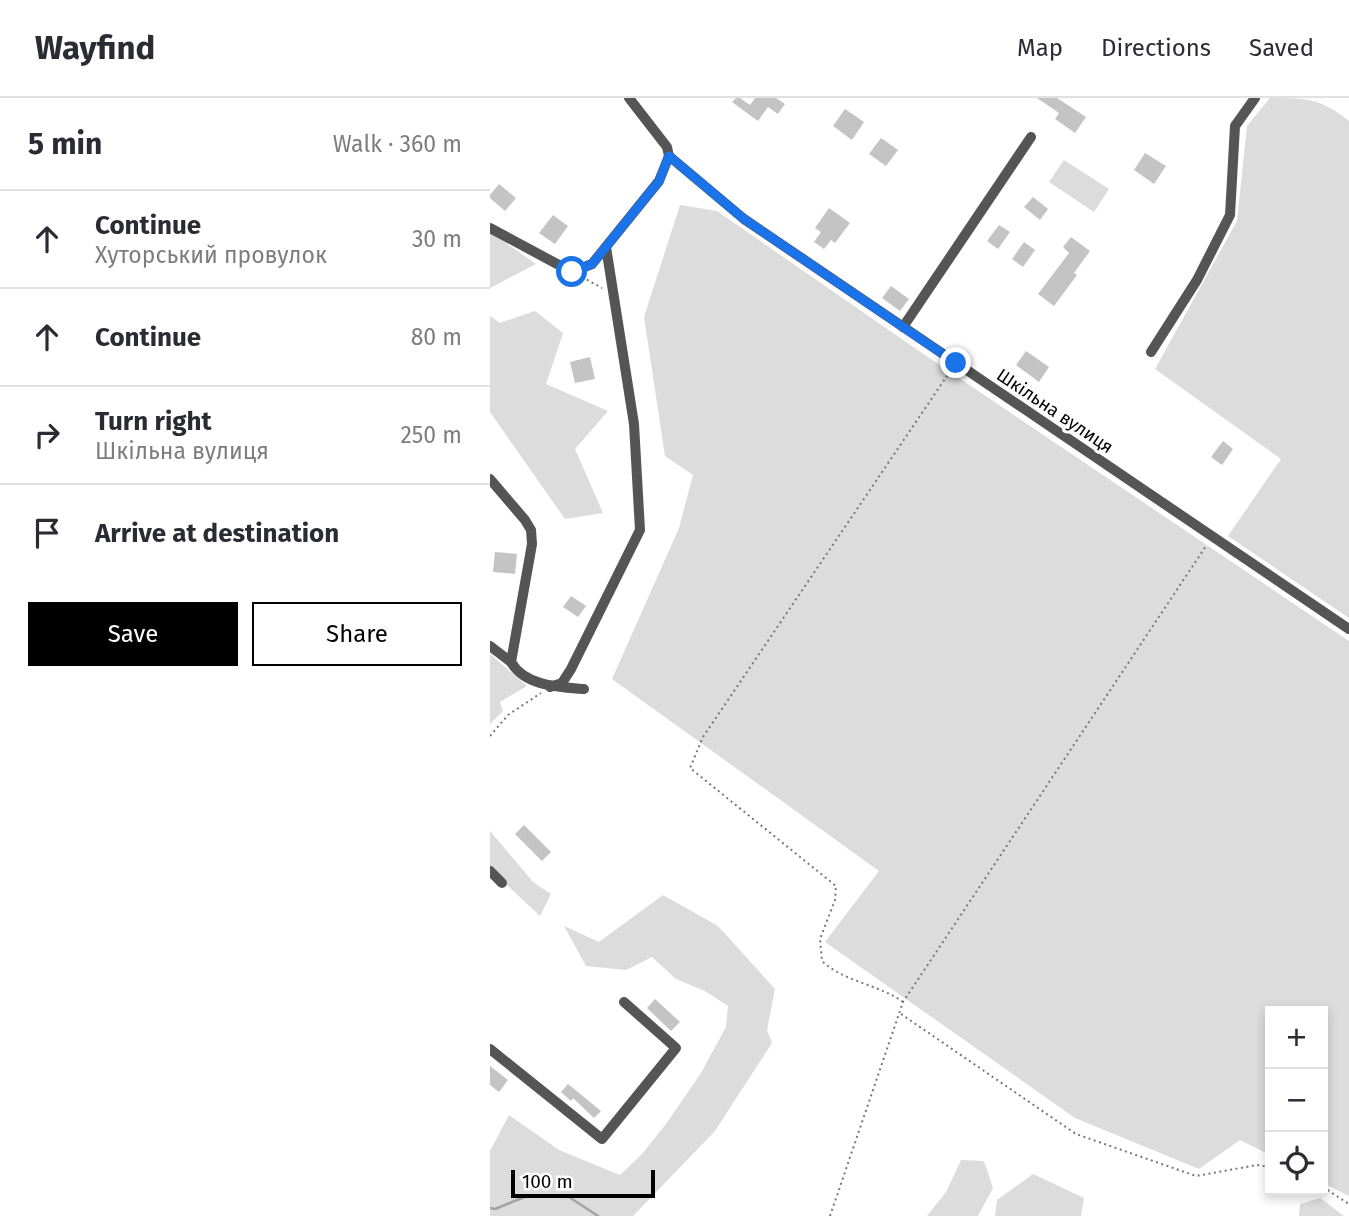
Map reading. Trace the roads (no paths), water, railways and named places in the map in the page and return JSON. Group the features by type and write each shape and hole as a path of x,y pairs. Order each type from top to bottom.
{"street":[{"name":"Шкільна вулиця","path":"629,98 667,147 669,156 744,219 1349,629"},
{"path":"1151,352 1197,280 1230,215 1236,126 1255,98"},
{"path":"903,327 1031,137"},
{"path":"490,228 572,272 592,264 659,181 669,156"},
{"path":"550,687 562,683 571,669 640,530 634,424 606,247"},
{"path":"490,480 531,530 532,544 511,662"},
{"path":"490,646 511,662 517,671 550,687 584,689"},
{"path":"490,872 502,883"},
{"path":"490,1049 602,1139 676,1048 624,1002"}],"waterway":[{"path":"490,1208 495,1209 527,1196 569,1197 598,1216"}]}
